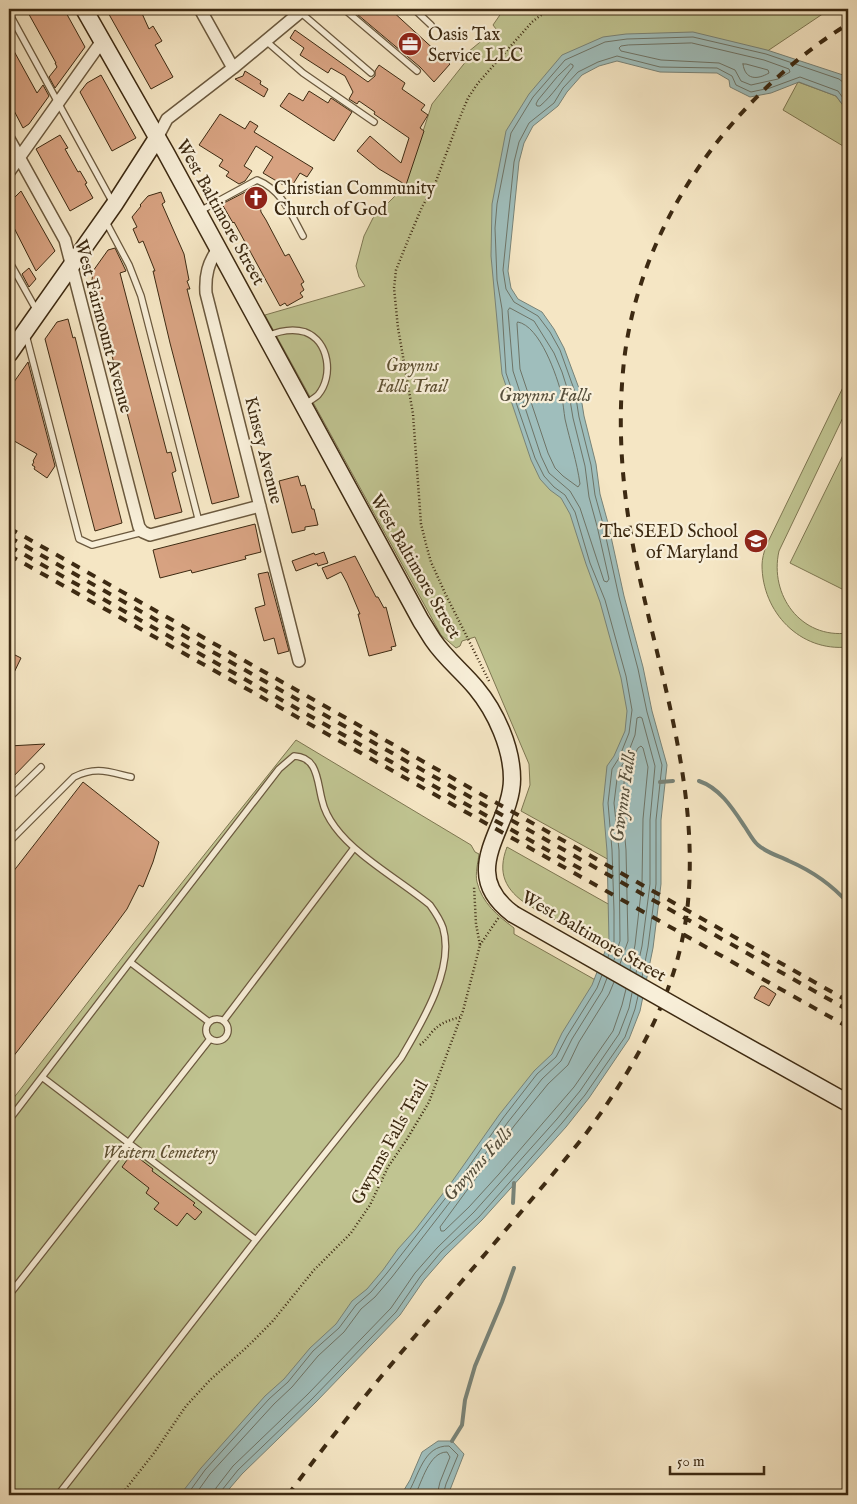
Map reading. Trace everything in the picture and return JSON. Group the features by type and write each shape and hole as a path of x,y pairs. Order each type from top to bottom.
{"main road":[{"name":"West Baltimore Street","path":"84,9 198,212 433,641 477,689 490,708 499,727 511,763 512,780 508,801 489,855 487,870 490,884 496,896 509,911 848,1103"},
{"path":"9,354 114,205 157,138"}],"street":[{"path":"200,9 233,68"},
{"path":"157,138 167,119 233,68 302,10"},
{"path":"9,172 102,41"},
{"name":"West Fairmount Avenue","path":"9,139 65,240 139,527 143,532"},
{"name":"Kinsey Avenue","path":"218,249 210,261 207,271 206,293 299,661"},
{"path":"143,532 150,535 260,506"}],"lane":[{"path":"344,9 417,71"},
{"path":"414,9 431,25"},
{"path":"302,10 371,73"},
{"path":"9,13 114,205"},
{"path":"266,41 303,73 374,122"},
{"path":"198,212 257,180 280,195 303,236"},
{"path":"104,219 128,265 141,296 199,522"},
{"path":"9,261 38,312"},
{"path":"266,336 282,330 305,332 317,340 326,356 328,370 324,384 318,395 304,405"},
{"path":"25,331 79,539 92,545 143,532"},
{"path":"9,1120 279,769 294,756 302,756 313,767 327,815 335,828 354,848 430,905 444,930 443,965 437,990 401,1058 256,1240 58,1495"},
{"path":"9,798 41,767"},
{"path":"9,842 74,777 86,771 102,771 131,777"},
{"path":"224,1020 354,848"},
{"path":"130,962 209,1022"},
{"path":"219,1018 224,1020 228,1025 229,1032 227,1037 222,1041 210,1039 206,1034 209,1022 219,1018"},
{"path":"9,1295 210,1039"},
{"path":"42,1078 256,1240"}],"path":[{"path":"489,680 445,593 432,562 421,524 413,414 398,328 394,288 396,270 422,207 435,184 468,98 478,83 532,22 549,9"},
{"name":"Gwynns Falls Trail","path":"121,1495 154,1453 186,1406 210,1380 272,1322 314,1270 351,1233 370,1205 388,1167 429,1102 461,1016 480,945 476,924 474,880"},
{"path":"480,945 509,911"},
{"path":"410,1044 417,1047 425,1041 433,1030 446,1021 461,1016"}],"green space":[{"name":"Gwynns Falls Trail","path":"504,9 830,9 763,54 588,59 513,145 502,302 586,511 632,675 629,871 521,811 530,785 529,764 475,637 462,641 460,646 456,648 441,635 265,315 365,286 359,277 356,266 364,236 373,218 405,186 432,104 471,55 468,52 496,29 493,25"},
{"path":"798,82 836,96 848,112 848,149 783,110"},
{"path":"848,377 848,407 779,551 777,567 779,583 784,598 792,611 816,629 831,633 848,633 848,647 831,647 814,643 800,636 787,626 769,598 764,582 762,563 766,546"},
{"path":"848,445 848,592 790,563"},
{"name":"Western Cemetery","path":"296,740 471,845 475,852 479,854 476,879 479,890 497,914 514,928 514,934 622,995 214,1495 9,1495 9,1104 133,944"},
{"path":"507,847 642,923 629,961 520,899 509,887 503,873 504,856"}],"water":[{"name":"Gwynns Falls","path":"693,32 767,50 843,75 848,80 848,112 836,96 799,82 771,93 750,97 730,87 729,80 717,73 660,72 617,61 599,66 582,75 558,106 533,126 524,143 519,162 508,271 511,288 518,299 542,312 554,329 564,348 580,391 596,464 600,494 643,667 652,711 667,765 661,820 661,884 653,948 640,1011 629,1039 589,1098 566,1127 482,1220 445,1256 424,1280 400,1315 316,1402 242,1474 224,1495 180,1495 201,1468 265,1396 284,1379 310,1348 336,1324 352,1301 367,1289 451,1183 499,1115 534,1071 552,1054 562,1033 592,985 609,941 607,851 603,804 607,766 614,756 625,731 627,711 621,678 600,602 570,514 561,498 540,479 531,460 502,374 491,256 492,204 506,131 529,94 562,55 603,37 626,34"},
{"path":"438,1441 452,1441 464,1454 448,1495 401,1495 410,1480 422,1452"}],"building":[{"path":"26,9 64,9 85,47 55,88 49,77 57,67 56,63"},
{"path":"106,9 140,9 149,29 153,26 162,41 155,45 173,77 151,89"},
{"name":"Oasis Tax Service LLC","path":"351,9 390,9 450,64 434,82 420,67"},
{"path":"295,30 368,82 375,76 375,71 379,65 405,83 402,89 425,105 421,110 428,115 420,128 424,131 406,185 379,169 357,151 370,136 401,163 409,138 374,114 375,112 359,101 357,104 349,99 353,92 345,76 331,68 328,73 300,55 304,48 290,38"},
{"path":"9,42 37,93 43,85 49,96 29,124 23,128 9,101"},
{"path":"245,71 261,81 260,84 268,89 264,97 235,79 243,76"},
{"path":"101,75 136,138 112,151 80,92 87,83"},
{"path":"309,91 328,103 331,98 352,112 334,141 280,106 289,93 303,101"},
{"path":"220,114 245,129 250,121 258,126 254,132 313,168 307,177 300,173 290,189 263,173 273,157 256,146 244,166 252,171 245,181 239,184 226,176 229,172 219,166 223,160 199,145"},
{"path":"60,135 68,148 65,149 78,172 80,171 87,183 85,184 93,198 70,211 36,149"},
{"path":"249,190 254,199 259,197 261,212 285,256 289,254 304,282 301,284 304,290 300,293 303,297 287,306 285,303 280,306 234,222 222,204"},
{"path":"21,191 55,251 36,271 9,218 9,203"},
{"path":"161,192 165,202 162,204 184,254 189,280 187,281 190,289 187,289 239,497 212,504 170,343 153,271 155,271 143,241 139,243 133,229 137,227 132,217 140,205 148,196"},
{"path":"115,248 126,271 120,273 167,453 171,452 176,471 172,473 182,512 155,519 92,280 93,271 108,250"},
{"path":"29,268 36,279 29,287 22,274"},
{"path":"68,319 73,338 75,337 122,523 95,531 45,339 57,322"},
{"path":"28,362 55,466 47,478 34,469 35,467 32,465 37,454 9,438 9,389"},
{"path":"298,476 301,486 305,485 318,525 305,527 305,530 292,533 279,481"},
{"path":"255,524 261,552 245,556 246,559 192,573 191,570 160,578 153,550"},
{"path":"324,552 328,563 318,566 317,563 296,571 292,561 314,553 315,555"},
{"path":"355,556 376,597 378,597 384,608 386,607 396,646 391,647 392,650 369,656 358,614 360,614 347,583 341,572 327,579 322,568"},
{"path":"268,572 289,651 278,654 274,638 264,641 255,608 265,605 258,574"},
{"path":"9,652 21,658 9,683"},
{"path":"45,744 9,781 9,746"},
{"path":"83,782 159,842 143,887 139,885 127,909 9,1062 9,877"},
{"path":"761,986 776,994 769,1006 754,998"},
{"path":"132,1153 153,1169 152,1171 195,1203 193,1205 202,1212 195,1220 187,1213 177,1226 154,1209 159,1203 146,1193 149,1188 122,1167"}],"waterway":[{"path":"660,782 673,781"},
{"path":"699,781 707,784 720,794 758,845 814,874 848,903"},
{"path":"513,1203 514,1183"},
{"path":"452,1441 462,1425 465,1400 475,1366 514,1268"}],"railway":[{"path":"288,1495 359,1403 585,1135 604,1109 638,1054 665,996 676,965 683,934 688,902 690,857 682,769 674,725 643,594 626,504 622,457 621,409 624,361 633,310 649,260 671,213 698,168 730,126 766,88 805,54 848,24"},
{"path":"9,528 848,1001"},
{"path":"9,537 848,1010"},
{"path":"9,546 588,873"},
{"path":"9,555 848,1027"}],"place":[{"name":"Oasis Tax Service LLC","path":"410,44"},
{"name":"Christian Community Church of God","path":"256,198"},
{"name":"The SEED School of Maryland","path":"756,541"}]}
